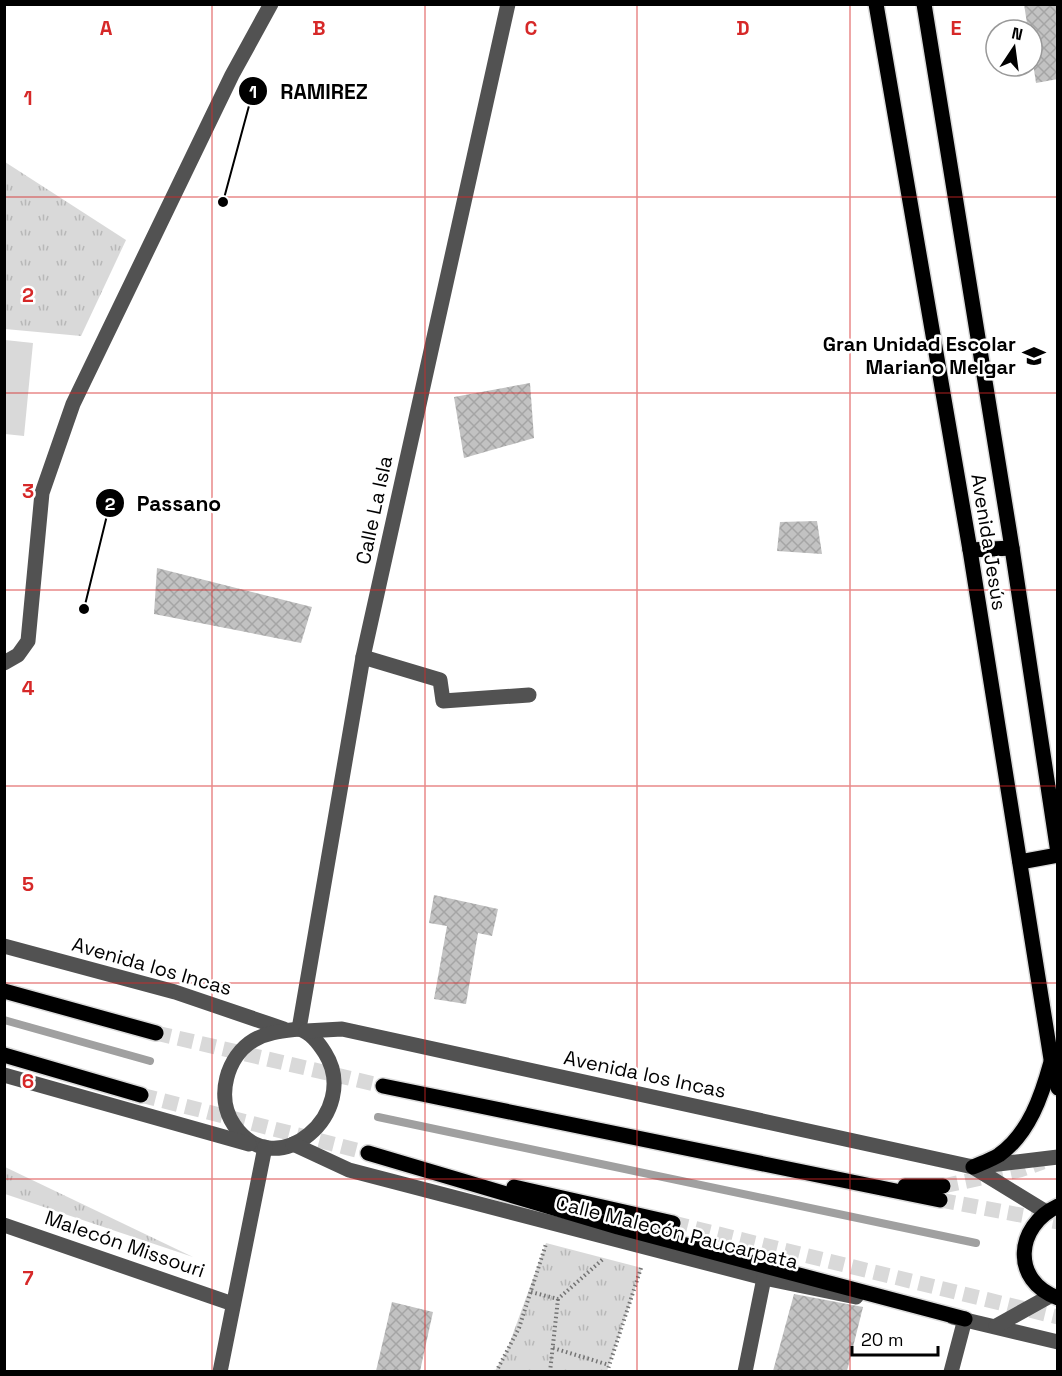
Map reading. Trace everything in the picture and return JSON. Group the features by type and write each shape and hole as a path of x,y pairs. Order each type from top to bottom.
{"main road":[{"name":"Avenida Jesús","path":"876,4 970,550 1051,1059 1058,1088"},
{"name":"Avenida Jesús","path":"924,4 1012,548 1058,854"},
{"path":"970,550 1012,548"},
{"path":"1020,862 1058,854"},
{"path":"4,991 156,1033"},
{"path":"4,1054 141,1095"},
{"path":"974,1167 999,1154 1014,1140 1037,1105 1051,1059"},
{"path":"383,1086 872,1187 941,1193"},
{"path":"673,1223 368,1153 618,1227 965,1319"},
{"path":"1054,1208 1036,1221 1029,1232 1024,1257 1026,1269 1032,1280 1054,1297"}],"street":[{"path":"4,663 18,655 28,641 42,494 73,404 232,75 271,4"},
{"name":"Calle La Isla","path":"297,1030 363,657 508,4"},
{"path":"363,657 440,680 443,701 529,695"},
{"name":"Avenida los Incas","path":"4,946 174,992 297,1030 342,1029 974,1167 1054,1208"},
{"path":"4,1075 260,1146 275,1149 293,1144 308,1136 321,1124 330,1109 334,1092 333,1074 328,1058 319,1043 297,1030 269,1033 253,1041 239,1053 230,1068 225,1086 225,1103 231,1121 241,1136 260,1146"},
{"name":"Calle Malecón Paucarpata","path":"293,1144 349,1170 764,1278 965,1319 1058,1342"},
{"path":"220,1371 260,1146"},
{"name":"Avenida los Incas","path":"974,1167 1058,1157"},
{"name":"Malecón Missouri","path":"4,1225 233,1304"},
{"path":"745,1371 764,1278"},
{"path":"996,1326 1054,1297"},
{"path":"951,1371 965,1319"}],"path":[{"path":"496,1371 519,1328 546,1243"},
{"path":"550,1371 558,1299 605,1257"},
{"path":"607,1371 642,1268 633,1265"},
{"path":"531,1292 558,1299"},
{"path":"553,1348 609,1365"}],"green space":[{"path":"5,162 126,240 81,336 5,329"},
{"path":"5,340 33,343 24,436 5,434"},
{"path":"5,1167 193,1257 5,1194"},
{"path":"546,1243 642,1268 607,1371 495,1371 507,1350"}],"building":[{"path":"1024,4 1058,4 1058,79 1036,83 1035,78 1044,78 1044,18 1026,18"},
{"path":"530,383 534,438 464,458 454,397"},
{"path":"817,521 822,554 777,551 780,522"},
{"path":"157,568 312,607 301,643 154,614"},
{"path":"434,895 498,909 492,936 478,933 466,1004 434,999 447,926 429,923"},
{"path":"794,1294 863,1307 847,1371 773,1371"},
{"path":"392,1302 433,1312 420,1371 376,1371"}],"waterway":[{"path":"4,1020 150,1061"},
{"path":"378,1117 976,1243"}],"tunnel":[{"path":"156,1033 383,1086"},
{"path":"141,1095 368,1153"},
{"path":"943,1186 1020,1170 1043,1162"},
{"path":"940,1200 1058,1222"},
{"path":"673,1223 1058,1317"}],"place":[{"name":"RAMIREZ","path":"223,202"},
{"name":"Gran Unidad Escolar Mariano Melgar","path":"1034,356"},
{"name":"Passano","path":"84,609"}]}
